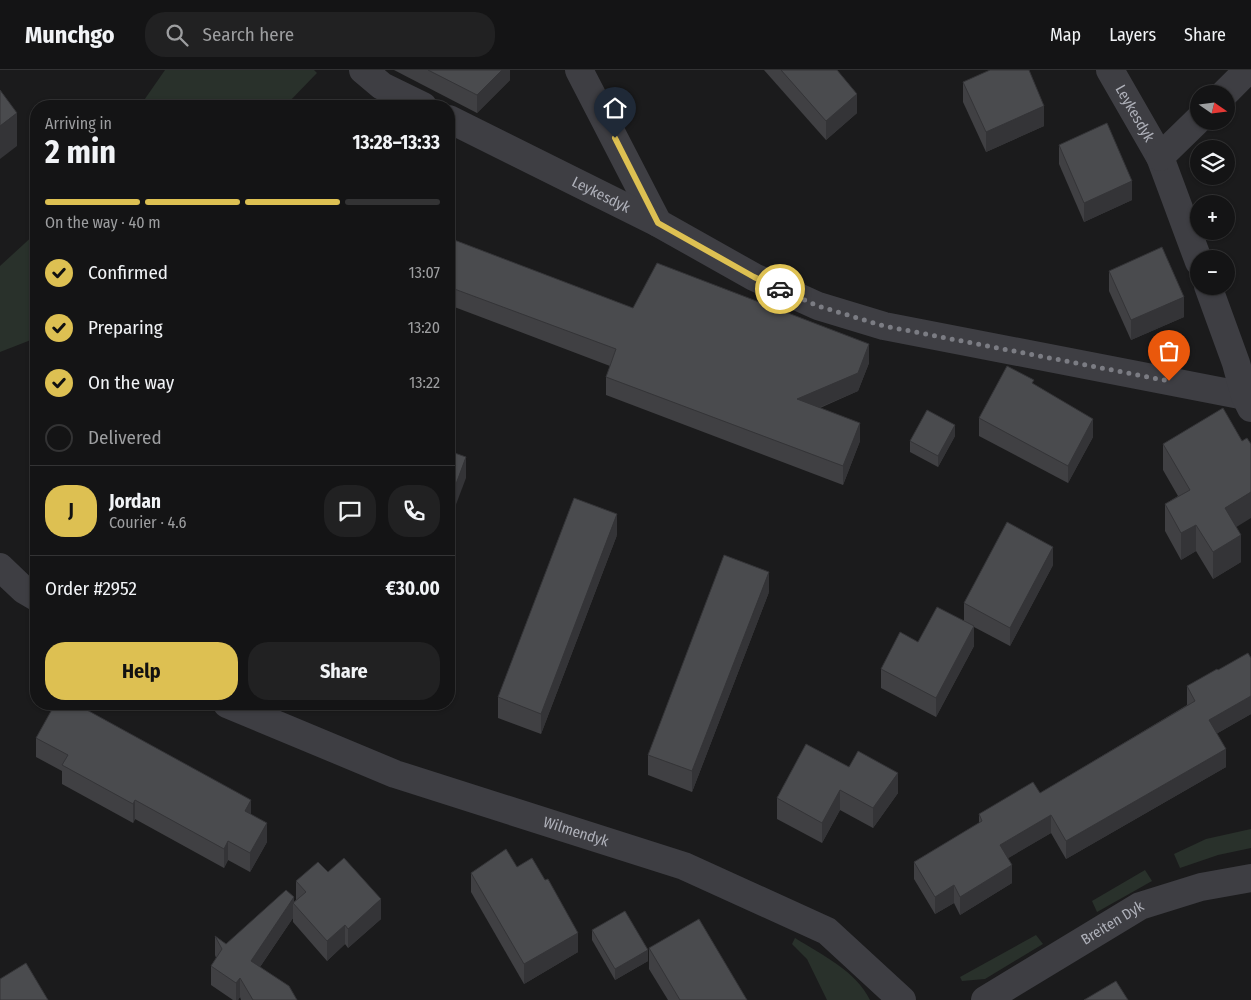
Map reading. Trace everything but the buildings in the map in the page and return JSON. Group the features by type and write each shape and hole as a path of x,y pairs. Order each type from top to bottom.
{"street":[{"path":"363,70 382,86 411,100"},
{"path":"579,70 658,223"},
{"name":"Leykesdyk","path":"1110,70 1160,157 1195,250"},
{"path":"1233,85 1248,70"},
{"name":"Leykesdyk","path":"455,122 658,223 754,277 818,306 884,326 1248,402 1244,353 1213,295"},
{"name":"Leykesdyk","path":"1160,157 1190,128"},
{"path":"0,567 30,594"},
{"name":"Wilmendyk","path":"241,710 395,774 684,866 827,931 902,1000"},
{"name":"Breiten Dyk","path":"985,1000 1140,906 1201,888 1251,878"}],"shaded area":[{"path":"165,70 314,70 317,73 291,100 144,100"},
{"path":"30,238 30,340 0,352 0,266"},
{"path":"1251,829 1251,848 1218,855 1180,868 1174,854 1206,839"},
{"path":"1145,870 1152,881 1097,912 1092,901"},
{"path":"1036,935 1043,944 985,979 962,981 960,977"},
{"path":"795,938 827,957 847,972 856,980 870,1000 827,1000 807,959 792,944"}],"way so far":[{"path":"780,289 818,306 884,326 1169,381"}],"route":[{"path":"615,138 658,223 754,277 780,289"}]}
